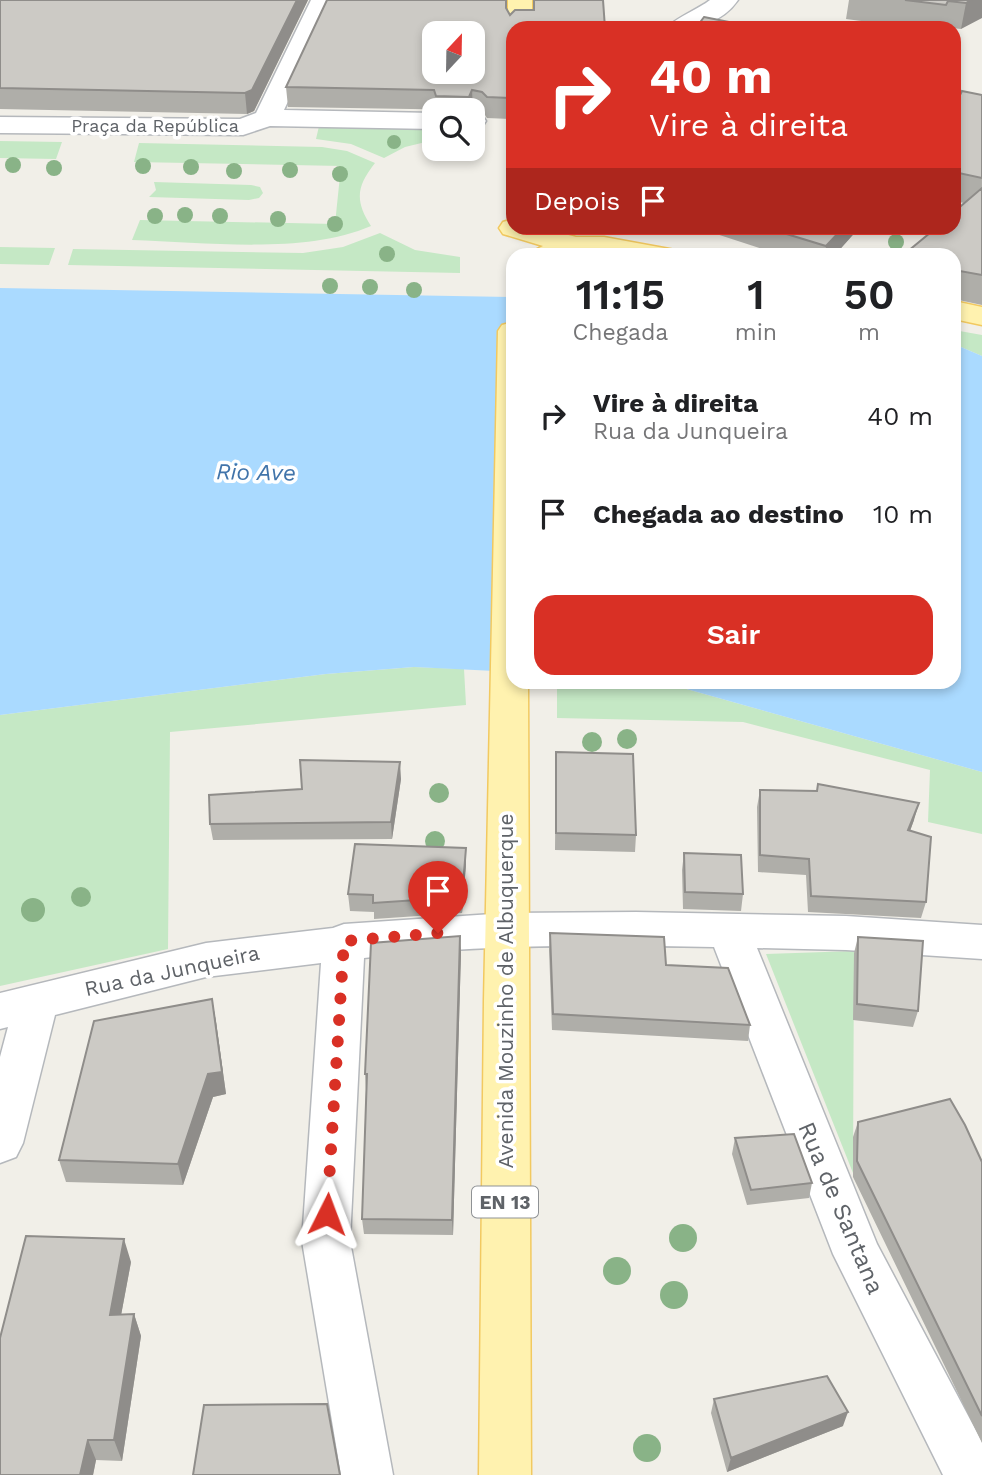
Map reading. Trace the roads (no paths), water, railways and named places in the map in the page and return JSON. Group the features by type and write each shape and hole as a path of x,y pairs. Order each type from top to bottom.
{"main road":[{"path":"520,0 520,21"},
{"path":"514,235 552,248"},
{"path":"630,235 671,248"},
{"path":"573,248 596,245 615,248"},
{"path":"961,312 982,316"},
{"name":"Avenida Mouzinho de Albuquerque","path":"505,1475 489,931 508,689"}],"street":[{"path":"267,118 323,0"},
{"path":"698,21 718,14"},
{"name":"Praça da República","path":"0,125 243,127 267,118 422,121"},
{"name":"Rua da Junqueira","path":"19,1006 205,960 344,941 489,931 846,933 982,942"},
{"name":"Rua de Santana","path":"729,932 857,1254 971,1475"},
{"path":"344,941 326,1241 367,1475"},
{"path":"0,1143 19,1006"}],"water":[{"name":"Rio Ave","path":"0,288 506,297 506,672 414,667 326,674 0,715"},
{"path":"961,347 982,356 982,772 686,689 961,689"}]}
